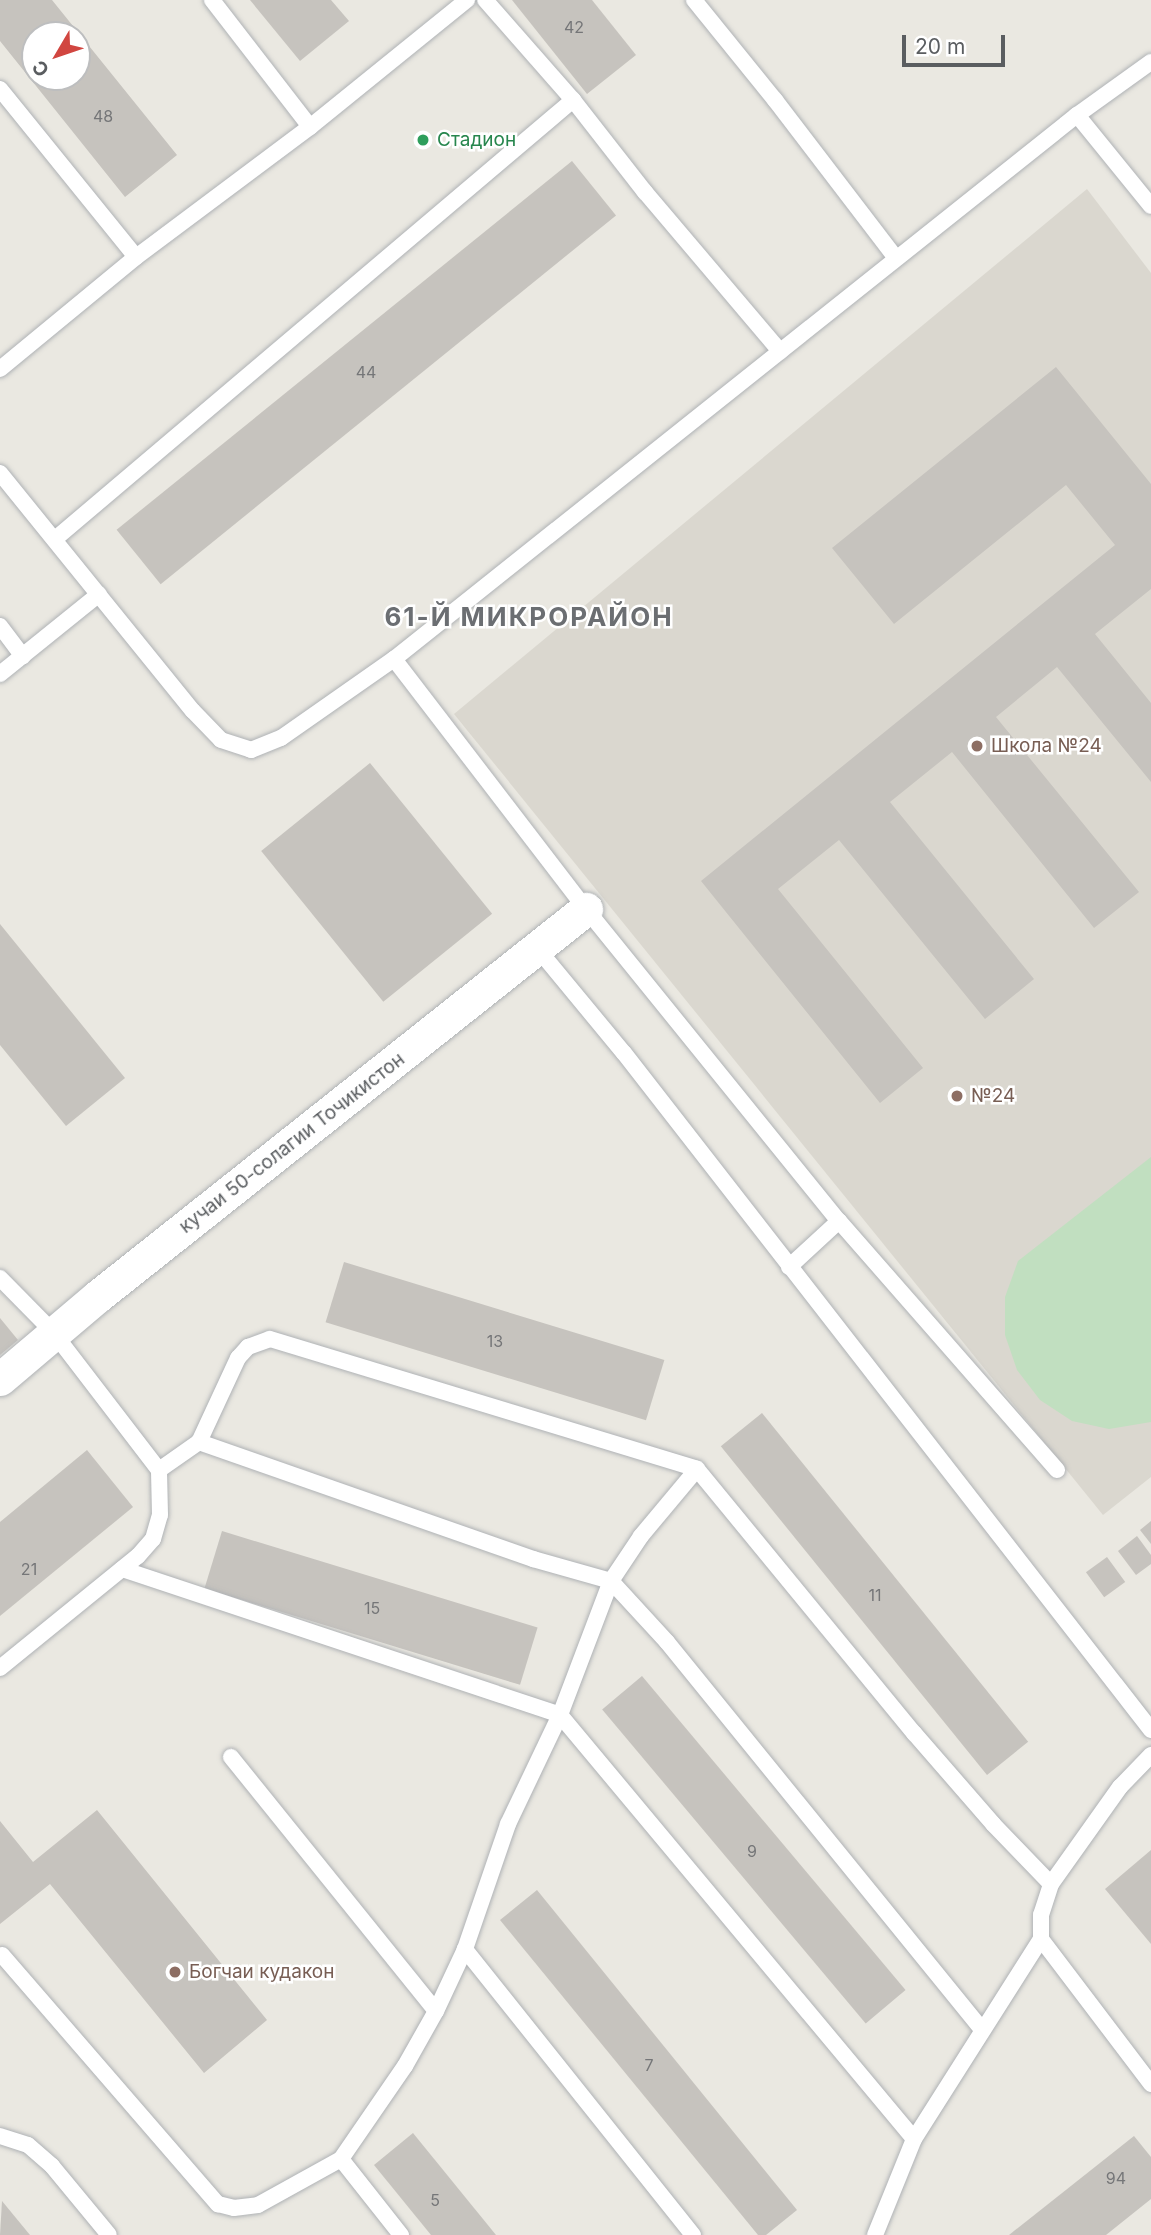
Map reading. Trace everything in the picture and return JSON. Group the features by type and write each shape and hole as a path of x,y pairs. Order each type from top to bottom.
{"street":[{"name":"кучаи 50-солагии Точикистон","path":"0,1379 53,1332 586,909"}],"lane":[{"path":"212,0 310,127"},
{"path":"0,369 136,257 310,127 467,0"},
{"path":"485,0 573,100 645,192 780,351"},
{"path":"694,0 775,100 896,258"},
{"path":"0,473 193,711 221,740 251,750 281,738 394,659 1077,115 1151,62"},
{"path":"0,89 136,257"},
{"path":"55,539 573,100"},
{"path":"1077,115 1151,206"},
{"path":"0,674 99,594"},
{"path":"0,626 23,656"},
{"path":"394,659 586,909 839,1221 1057,1470"},
{"path":"537,948 624,1054 1151,1730"},
{"path":"789,1267 839,1221"},
{"path":"0,1278 53,1332 159,1469 160,1515 153,1539 122,1569 0,1668"},
{"path":"159,1469 199,1442 238,1357 248,1347 270,1339 697,1469 914,1733 993,1824 1051,1884"},
{"path":"199,1442 533,1559 611,1581 667,1642 982,2029"},
{"path":"2,1955 218,2204 234,2208 258,2205 341,2159 405,2066 436,2011 465,1949 508,1824 560,1715 611,1581 641,1536 697,1469"},
{"path":"122,1569 560,1715 914,2138"},
{"path":"875,2235 914,2138 1041,1939 1041,1915 1051,1884 1120,1787 1151,1755"},
{"path":"231,1757 436,2011"},
{"path":"1041,1939 1151,2084"},
{"path":"465,1949 693,2235"},
{"path":"0,2136 28,2145 52,2166 109,2235"},
{"path":"341,2159 401,2235"}],"shaded area":[{"name":"№24","path":"1087,189 1151,273 1151,1477 1103,1515 454,714"}],"green space":[{"path":"1151,1157 1151,1422 1109,1429 1072,1421 1040,1400 1017,1370 1005,1335 1005,1297 1018,1261"}],"building":[{"path":"0,0 52,0 69,21 21,21 21,67 0,41"},
{"path":"250,0 331,0 349,21 300,61"},
{"path":"512,0 592,0 636,55 587,94"},
{"path":"91,48 177,155 125,197 40,91 91,91"},
{"path":"572,161 616,215 161,584 117,530"},
{"path":"1056,367 1151,484 1151,589 1095,634 1151,703 1151,782 1057,667 996,717 1139,892 1094,928 952,752 890,802 1034,979 985,1019 839,840 778,889 923,1068 880,1103 701,881 1115,545 1066,485 894,624 832,548"},
{"path":"370,763 492,914 383,1002 261,851"},
{"path":"0,924 125,1078 66,1126 0,1045"},
{"path":"344,1262 664,1360 646,1420 326,1322"},
{"path":"0,1318 18,1340 0,1355"},
{"path":"762,1413 1028,1742 987,1775 721,1446"},
{"path":"87,1450 133,1507 0,1616 0,1522"},
{"path":"1151,1521 1151,1544 1140,1530"},
{"path":"222,1531 538,1627 520,1685 204,1588"},
{"path":"1137,1536 1151,1555 1151,1564 1136,1575 1118,1551"},
{"path":"1107,1557 1125,1582 1104,1597 1086,1572"},
{"path":"642,1676 906,1990 866,2024 602,1709"},
{"name":"Богчаи кудакон","path":"97,1810 267,2020 204,2073 50,1884 0,1924 0,1821 33,1862"},
{"path":"1151,1850 1151,1944 1105,1889"},
{"path":"537,1890 797,2210 766,2235 758,2235 500,1920"},
{"path":"413,2133 496,2235 431,2235 374,2165"},
{"path":"1134,2136 1151,2157 1151,2199 1106,2235 1009,2235"},
{"path":"2,2201 30,2235 0,2235"}],"place":[{"name":"Стадион","path":"423,140"},
{"name":"Школа №24","path":"977,746"},
{"name":"№24","path":"957,1096"},
{"name":"Богчаи кудакон","path":"175,1972"}],"district":[{"name":"61-Й МИКРОРАЙОН","path":"529,617"}]}
